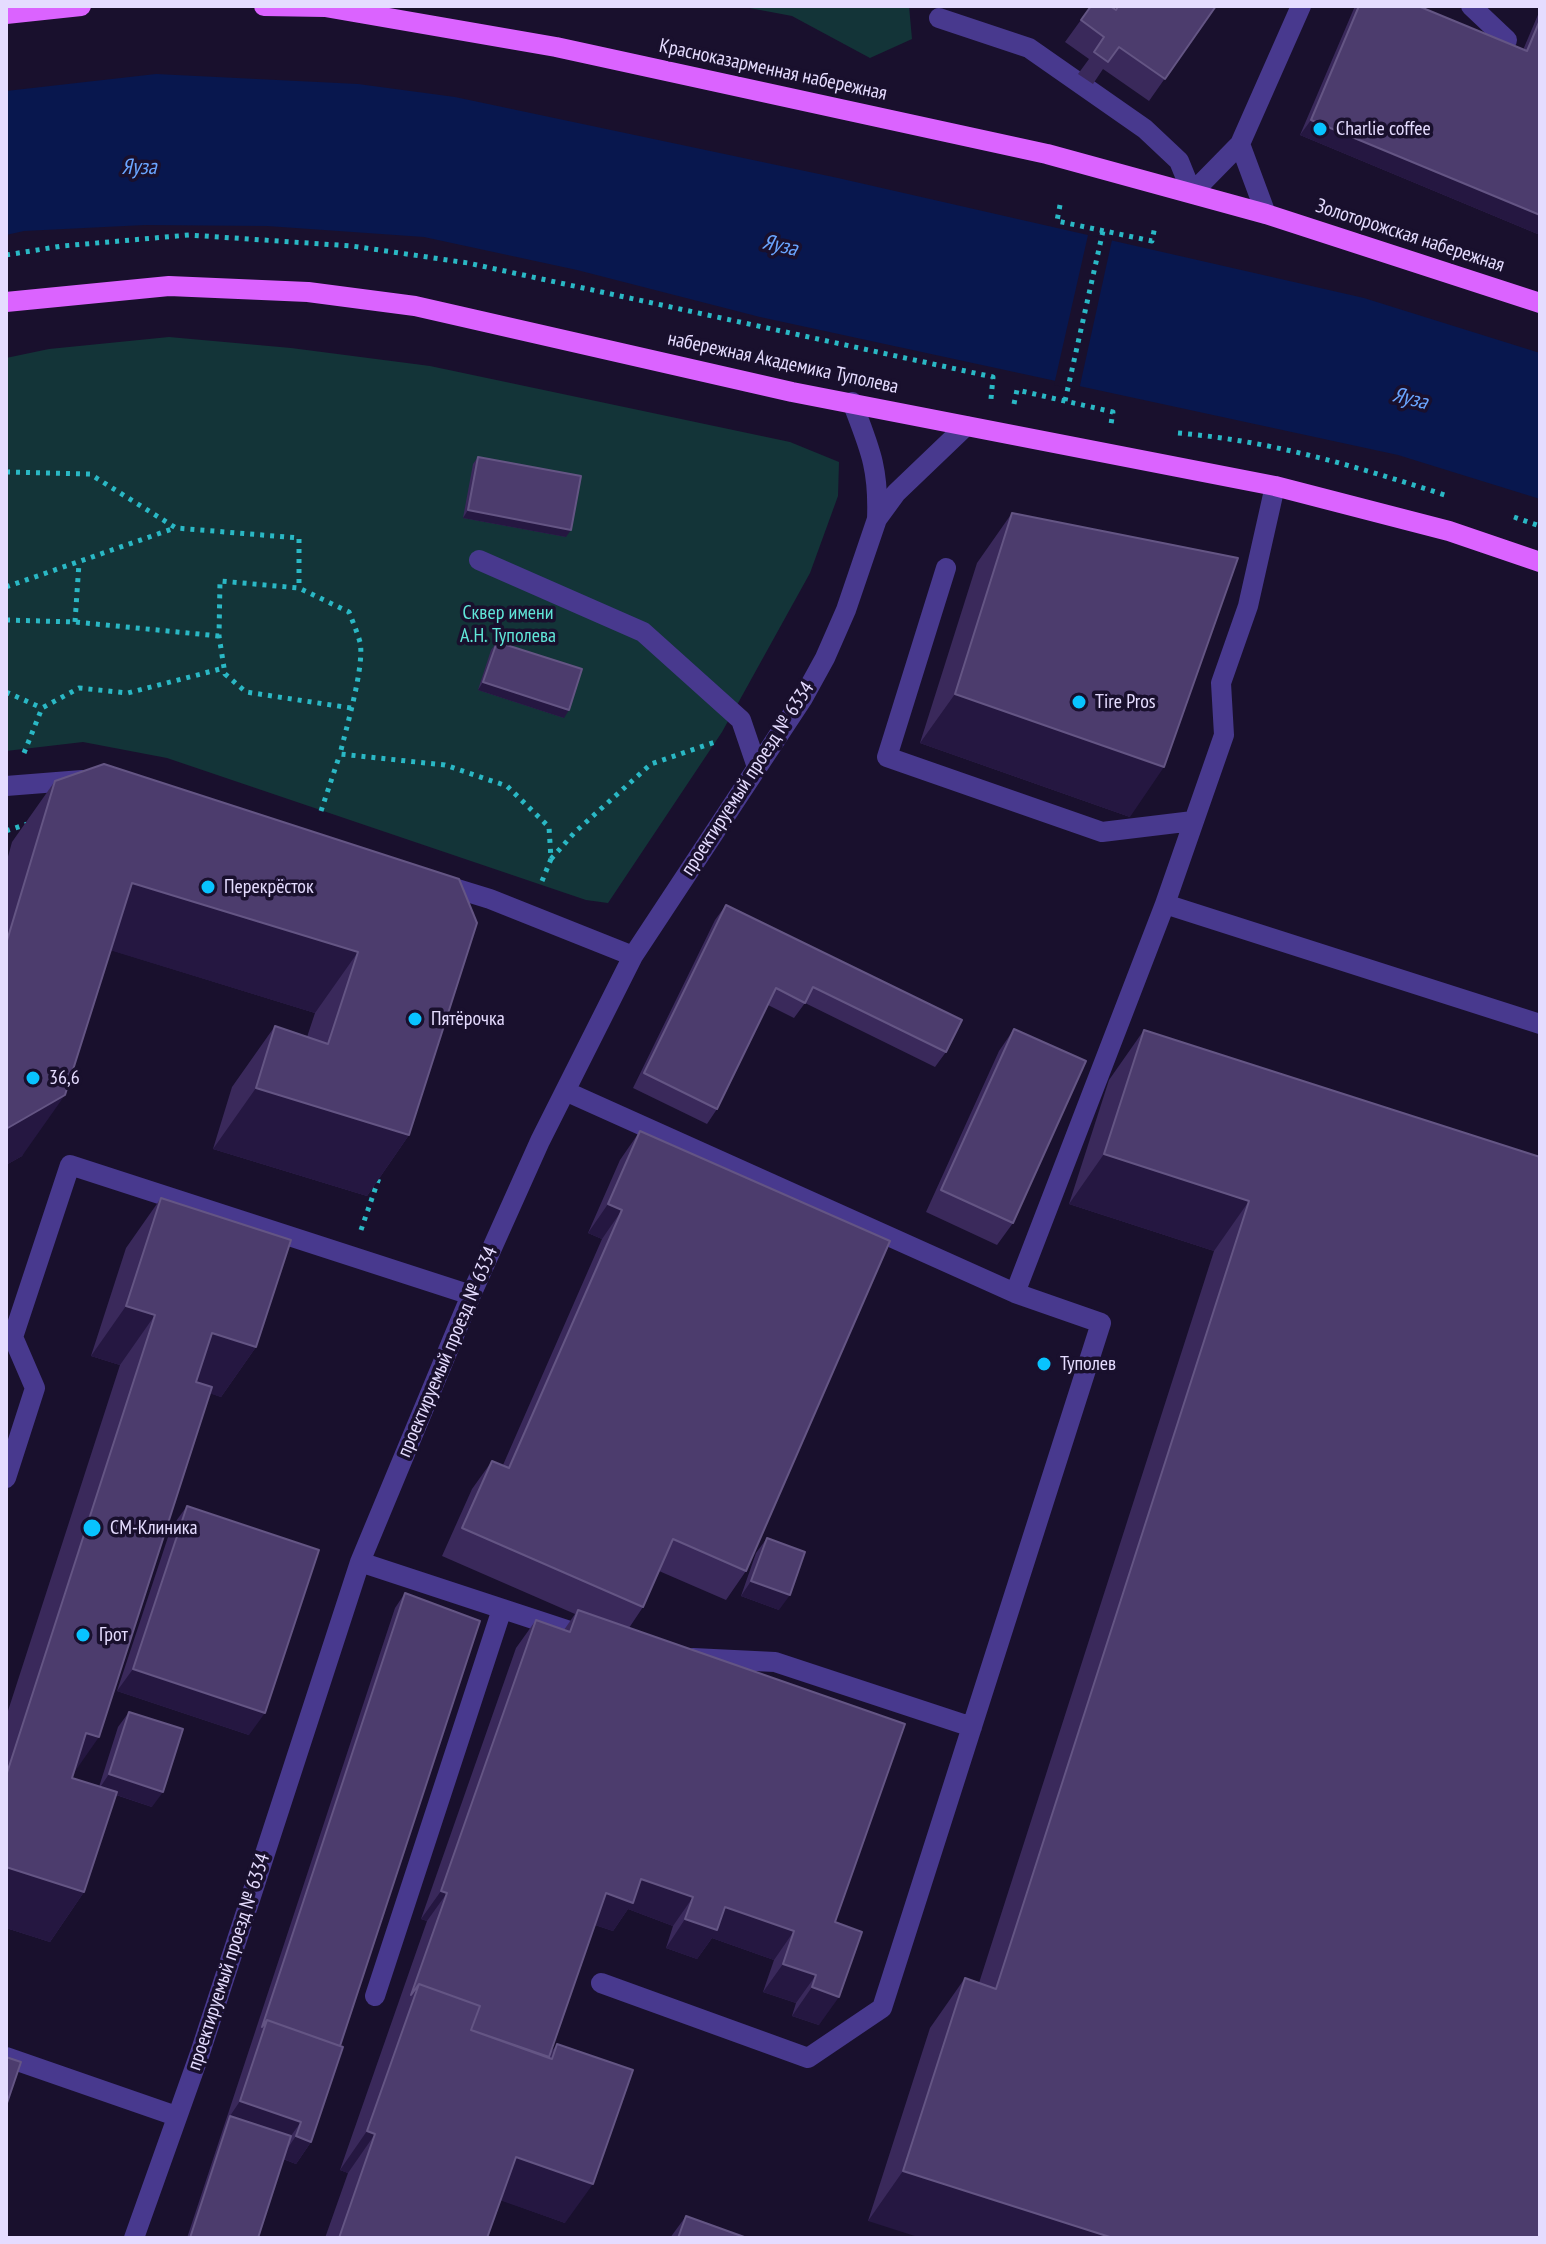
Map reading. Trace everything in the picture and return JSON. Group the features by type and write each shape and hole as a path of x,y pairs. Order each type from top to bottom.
{"main road":[{"path":"6,14 81,6"},
{"name":"Красноказарменная набережная","path":"264,6 325,7 556,47 1047,154 1266,214"},
{"name":"Золоторожская набережная","path":"1266,214 1540,303"},
{"name":"набережная Академика Туполева","path":"6,302 169,286 308,292 415,306 792,392 1275,486 1449,531 1537,565"}],"street":[{"path":"939,18 1029,48 1145,129 1179,161 1192,193 1240,144 1301,6"},
{"path":"1471,6 1507,40"},
{"path":"1240,144 1266,214"},
{"name":"проектируемый проезд № 6334","path":"134,2238 200,2053 360,1562 471,1295 565,1091 633,956 803,698 846,610 877,519 878,490 874,458 852,402"},
{"name":"проектируемый проезд № 6334","path":"877,519 896,493 966,426"},
{"path":"1015,1293 1165,904 1224,735 1221,683 1248,606 1275,486"},
{"path":"479,560 643,632 741,720 757,767"},
{"path":"946,568 887,757 1102,832 1193,821"},
{"path":"6,786 100,778"},
{"path":"423,878 490,899 633,956"},
{"path":"1165,904 1540,1024"},
{"path":"565,1091 1015,1293 1101,1323 882,2008 808,2058 601,1983"},
{"path":"6,1478 35,1388 13,1337 70,1165 471,1295"},
{"path":"360,1562 603,1642"},
{"path":"375,1996 502,1609"},
{"path":"675,1657 775,1662 972,1727"},
{"path":"6,2057 176,2116"}],"path":[{"path":"1060,205 1057,221 1103,235 1152,241 1155,226"},
{"path":"6,255 62,246 189,235 352,246 468,263 993,377 990,398 1001,402"},
{"path":"1066,398 1103,235"},
{"path":"1014,405 1017,390 1066,398 1113,412 1110,427"},
{"path":"6,472 90,474 176,528"},
{"path":"6,587 176,528 299,538 299,588"},
{"path":"75,622 79,562"},
{"path":"321,811 340,754 351,708 361,645 349,612 299,588 220,581 219,636 225,674 246,692 351,708"},
{"path":"6,620 75,622 219,636"},
{"path":"24,755 42,708 79,688 128,693 224,668"},
{"path":"6,692 42,708"},
{"path":"539,887 551,859 575,832 651,764 731,737"},
{"path":"340,754 445,765 507,786 549,827 551,859"},
{"path":"6,831 34,822"},
{"path":"360,1234 380,1174"}],"green space":[{"path":"739,6 909,6 912,39 870,58 792,16"},
{"name":"Сквер имени А.Н. Туполева","path":"169,337 291,348 430,366 790,442 839,462 838,496 810,573 722,732 608,903 586,900 167,758 83,742 6,751 6,358 49,349"}],"water":[{"name":"Яуза","path":"156,74 358,84 455,97 838,178 1364,298 1540,353 1540,499 1398,455 760,317 577,270 424,237 267,226 145,225 24,231 6,235 6,91"}],"pier":[{"path":"1088,235 1112,240 1079,390 1054,385"}],"building":[{"path":"1091,6 1110,6 1116,10 1118,6 1216,6 1165,79 1119,47 1108,62 1094,52 1104,37 1081,20"},
{"path":"1359,6 1418,6 1527,51 1540,20 1540,215 1311,120"},
{"path":"478,457 581,476 571,530 468,510"},
{"path":"1012,513 1238,558 1164,767 955,694"},
{"path":"497,642 582,669 569,710 483,682"},
{"path":"104,764 459,879 477,923 409,1135 256,1088 275,1026 328,1044 358,952 132,883 65,1095 6,1129 6,944 55,781"},
{"path":"726,905 962,1020 946,1052 813,987 805,1003 776,988 717,1109 644,1073"},
{"path":"1014,1029 1086,1061 1013,1223 941,1190"},
{"path":"1144,1030 1540,1157 1540,2238 1113,2238 903,2171 965,1978 996,1989 1249,1201 1104,1154"},
{"path":"640,1131 890,1241 746,1571 673,1539 643,1607 462,1528 492,1461 509,1468 622,1210 608,1204"},
{"path":"161,1198 291,1240 256,1347 212,1333 196,1382 212,1387 99,1737 86,1733 72,1778 117,1792 84,1892 6,1867 6,1776 155,1315 126,1306"},
{"path":"187,1506 319,1550 265,1713 133,1669"},
{"path":"767,1538 805,1552 790,1595 751,1581"},
{"path":"405,1593 480,1621 340,2046 267,2020 262,2027"},
{"path":"578,1610 905,1724 835,1922 862,1932 839,1997 812,1987 816,1975 783,1964 794,1931 725,1907 717,1930 685,1919 693,1897 641,1879 633,1903 606,1893 549,2057 471,2030 480,2006 419,1984 411,1995 447,1893 441,1891 536,1620 570,1632"},
{"path":"129,1712 183,1729 163,1792 109,1774"},
{"path":"419,1984 480,2006 471,2030 552,2059 557,2044 633,2070 593,2184 516,2157 487,2238 339,2238 375,2134 367,2131"},
{"path":"267,2020 343,2047 311,2142 296,2136 301,2122 240,2101"},
{"path":"6,2057 21,2062 6,2106"},
{"path":"230,2116 291,2136 258,2238 190,2238"},
{"path":"686,2216 747,2238 678,2238"}],"place":[{"name":"Charlie coffee","path":"1320,129"},
{"name":"Tire Pros","path":"1079,702"},
{"name":"Перекрёсток","path":"208,887"},
{"name":"Пятёрочка","path":"415,1019"},
{"name":"36,6","path":"33,1078"},
{"name":"Туполев","path":"1044,1364"},
{"name":"СМ-Клиника","path":"92,1528"},
{"name":"Грот","path":"83,1635"}]}
